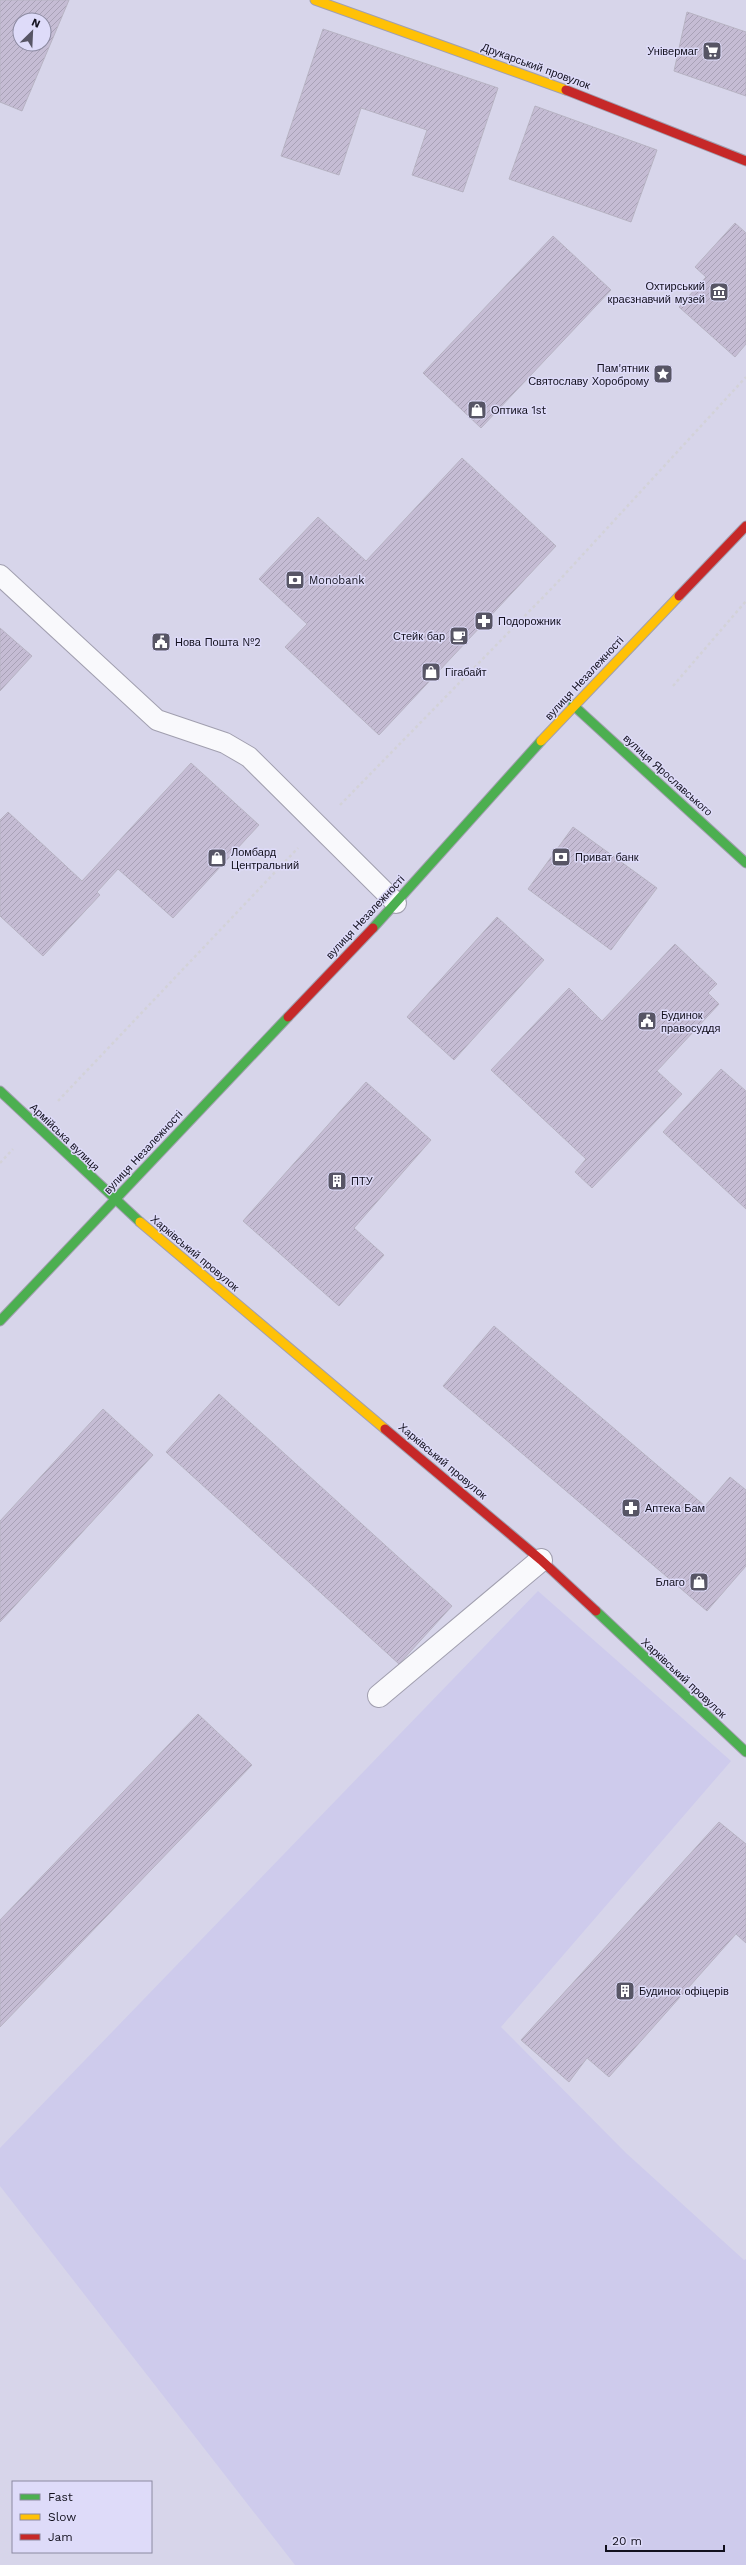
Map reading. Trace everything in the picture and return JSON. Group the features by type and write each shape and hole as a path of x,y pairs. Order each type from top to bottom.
{"street":[{"name":"Друкарський провулок","path":"315,0 609,105 746,161"},
{"name":"вулиця Незалежності","path":"0,1321 396,903 573,705 746,526"},
{"name":"вулиця Ярославського","path":"573,705 746,863"},
{"name":"Армійська вулиця","path":"0,1091 114,1200"},
{"name":"Харківський провулок","path":"114,1200 541,1560 746,1752"},
{"path":"379,1696 541,1560"}],"lane":[{"path":"0,575 157,720 225,743 249,757 396,903"}],"path":[{"path":"36,1125 319,827 554,586 746,377"},
{"path":"673,686 746,600"}],"shaded area":[{"path":"538,1591 731,1761 501,2027 626,2153 744,2260 746,2259 746,2565 295,2565 0,2186 0,2148"}],"building":[{"path":"0,0 69,0 52,40 52,12 12,12 12,52 47,52 22,111 0,102"},
{"name":"Універмаг","path":"687,12 746,32 746,96 674,71"},
{"path":"323,29 498,88 463,192 412,175 427,130 361,108 339,175 281,156"},
{"path":"535,106 657,150 631,222 509,179"},
{"name":"Охтирський краєзнавчий музей","path":"735,223 746,233 746,344 735,357 679,307 706,277 695,267"},
{"path":"553,236 611,290 481,428 423,373"},
{"path":"462,458 556,546 379,735 285,647 307,624 259,579 318,517 366,561"},
{"path":"0,628 32,656 0,691"},
{"path":"191,763 259,825 173,918 118,869 97,892 100,895 43,956 0,916 0,820 8,812 82,881"},
{"path":"573,827 657,888 611,950 528,889"},
{"path":"497,917 544,960 454,1060 407,1017"},
{"path":"675,944 717,984 708,993 719,1004 657,1071 682,1094 592,1188 575,1172 586,1159 491,1070 569,988 602,1021"},
{"path":"721,1069 746,1091 746,1209 663,1132"},
{"name":"ПТУ","path":"366,1082 431,1140 354,1228 384,1255 339,1306 243,1221"},
{"path":"494,1326 705,1506 730,1477 746,1490 746,1566 707,1611 443,1386"},
{"path":"219,1394 452,1606 399,1664 166,1452"},
{"path":"103,1409 153,1455 0,1622 0,1521"},
{"path":"198,1714 252,1765 0,2027 0,1920"},
{"name":"Будинок офіцерів","path":"719,1822 746,1844 746,1943 736,1934 609,2077 587,2058 569,2082 521,2040"}],"traffic: fast":[{"path":"573,705 746,863"},
{"path":"373,928 541,741"},
{"path":"0,1321 288,1017"},
{"path":"0,1091 140,1222"},
{"path":"596,1611 746,1752"}],"traffic: slow":[{"path":"315,0 566,90"},
{"path":"541,741 679,596"},
{"path":"140,1222 385,1429"}],"traffic: jam":[{"path":"566,90 746,161"},
{"path":"679,596 746,526"},
{"path":"288,1017 373,928"},
{"path":"385,1429 541,1560 596,1611"}],"place":[{"name":"Універмаг","path":"712,51"},
{"name":"Охтирський краєзнавчий музей","path":"719,292"},
{"name":"Пам'ятник Святославу Хороброму","path":"663,374"},
{"name":"Оптика 1st","path":"477,410"},
{"name":"Monobank","path":"295,580"},
{"name":"Подорожник","path":"484,621"},
{"name":"Стейк бар","path":"459,636"},
{"name":"Нова Пошта №2","path":"161,642"},
{"name":"Гігабайт","path":"431,672"},
{"name":"Приват банк","path":"561,857"},
{"name":"Ломбард Центральний","path":"217,858"},
{"name":"Будинок правосуддя","path":"647,1021"},
{"name":"ПТУ","path":"337,1181"},
{"name":"Аптека Бам","path":"631,1508"},
{"name":"Благо","path":"699,1582"},
{"name":"Будинок офіцерів","path":"625,1991"}]}
